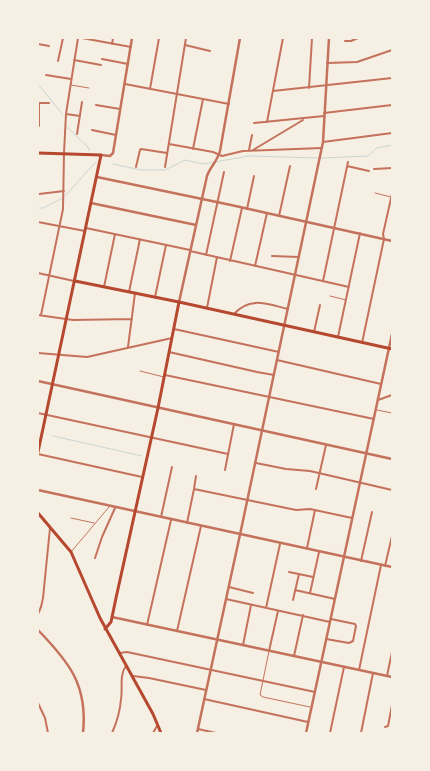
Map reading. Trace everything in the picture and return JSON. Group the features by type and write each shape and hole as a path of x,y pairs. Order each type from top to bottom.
{"main road":[{"path":"38,153 101,155 38,453"},
{"path":"75,281 207,308 390,349"},
{"path":"105,629 110,624 112,617 136,512 179,302"},
{"path":"38,513 71,552 105,629 132,676 161,733"}],"street":[{"path":"58,61 63,38"},
{"path":"78,38 66,114 64,209 39,315 67,320 132,319"},
{"path":"82,38 131,47"},
{"path":"112,44 113,38"},
{"path":"101,155 111,155 113,153 132,38"},
{"path":"150,89 159,38"},
{"path":"165,167 186,38"},
{"path":"179,302 202,199 210,170 219,155 240,38"},
{"path":"267,122 283,38"},
{"path":"309,88 312,38"},
{"path":"197,733 270,398 322,148 328,38"},
{"path":"345,41 351,41 358,38"},
{"path":"38,44 49,46"},
{"path":"185,45 210,51"},
{"path":"327,63 357,62 392,50"},
{"path":"102,59 128,64"},
{"path":"74,60 101,65"},
{"path":"46,75 71,79"},
{"path":"273,91 309,88 326,84 392,78"},
{"path":"125,84 229,104"},
{"path":"193,149 203,99"},
{"path":"77,134 82,102"},
{"path":"39,126 38,103 49,103"},
{"path":"96,105 120,109"},
{"path":"254,123 304,119 392,105"},
{"path":"66,114 80,116"},
{"path":"251,150 304,119"},
{"path":"92,130 116,135"},
{"path":"323,142 392,133"},
{"path":"251,150 252,135"},
{"path":"169,144 213,152 222,156 251,150 322,148"},
{"path":"136,168 140,150 167,153"},
{"path":"323,281 348,162"},
{"path":"279,216 290,166"},
{"path":"347,166 369,171"},
{"path":"374,169 392,168"},
{"path":"206,255 224,172"},
{"path":"247,209 254,176"},
{"path":"97,177 218,202 392,241"},
{"path":"39,194 64,191"},
{"path":"362,343 392,194"},
{"path":"91,203 196,225"},
{"path":"230,260 242,208"},
{"path":"255,266 267,213"},
{"path":"38,222 140,239 349,287"},
{"path":"338,337 360,233"},
{"path":"104,287 115,234"},
{"path":"129,292 140,239"},
{"path":"154,297 166,245"},
{"path":"272,256 299,257"},
{"path":"207,308 217,257"},
{"path":"38,273 75,281"},
{"path":"128,348 135,293"},
{"path":"234,314 243,307 256,302 288,309"},
{"path":"314,332 320,305"},
{"path":"174,329 279,352"},
{"path":"306,733 361,483 381,384 390,349 392,334"},
{"path":"38,353 87,356 172,338"},
{"path":"169,352 274,375"},
{"path":"277,360 381,384"},
{"path":"164,376 270,398 323,407 374,419"},
{"path":"38,381 367,454 392,458"},
{"path":"378,400 383,400 392,395"},
{"path":"38,413 228,454"},
{"path":"225,470 234,424"},
{"path":"316,489 326,444"},
{"path":"38,453 143,477"},
{"path":"256,463 286,470 307,471 392,490"},
{"path":"161,518 172,467"},
{"path":"187,523 196,476"},
{"path":"194,489 296,510 315,510 353,519"},
{"path":"38,490 280,544 392,567"},
{"path":"95,558 102,537 115,508"},
{"path":"306,549 315,510"},
{"path":"361,561 372,512"},
{"path":"147,625 171,520"},
{"path":"177,631 201,526"},
{"path":"38,614 43,598 50,527"},
{"path":"385,566 392,536"},
{"path":"266,608 280,544"},
{"path":"310,593 319,552"},
{"path":"359,670 381,565"},
{"path":"289,572 314,577"},
{"path":"293,600 299,574"},
{"path":"228,587 254,593"},
{"path":"295,590 335,599"},
{"path":"226,599 278,611 356,624 353,641 349,643 326,638"},
{"path":"243,645 252,605"},
{"path":"269,651 278,611"},
{"path":"294,656 303,615"},
{"path":"112,617 392,677"},
{"path":"38,630 68,664 76,678 81,692 83,707 83,733"},
{"path":"119,653 125,652 315,692"},
{"path":"387,676 392,652"},
{"path":"112,733 119,715 122,697 122,674 126,666"},
{"path":"330,733 344,667"},
{"path":"361,733 373,673"},
{"path":"132,676 145,677 206,690"},
{"path":"204,699 308,722"},
{"path":"38,703 45,718 48,733"},
{"path":"385,727 388,726 392,705"},
{"path":"153,733 158,725"},
{"path":"198,729 216,733"}],"lane":[{"path":"70,85 89,88"},
{"path":"375,193 391,197"},
{"path":"330,296 346,300"},
{"path":"140,371 164,376"},
{"path":"376,410 392,413"},
{"path":"71,552 110,506"},
{"path":"71,518 95,523"},
{"path":"269,651 259,694 262,697 312,708"}],"waterway":[{"path":"38,85 63,115"},
{"path":"67,127 88,147 89,151"},
{"path":"321,158 368,156 377,148 392,145"},
{"path":"113,164 141,170 165,170 185,160 203,164 249,156 318,158"},
{"path":"65,196 96,162"},
{"path":"38,208 43,208 63,198"},
{"path":"53,436 142,456"}]}
